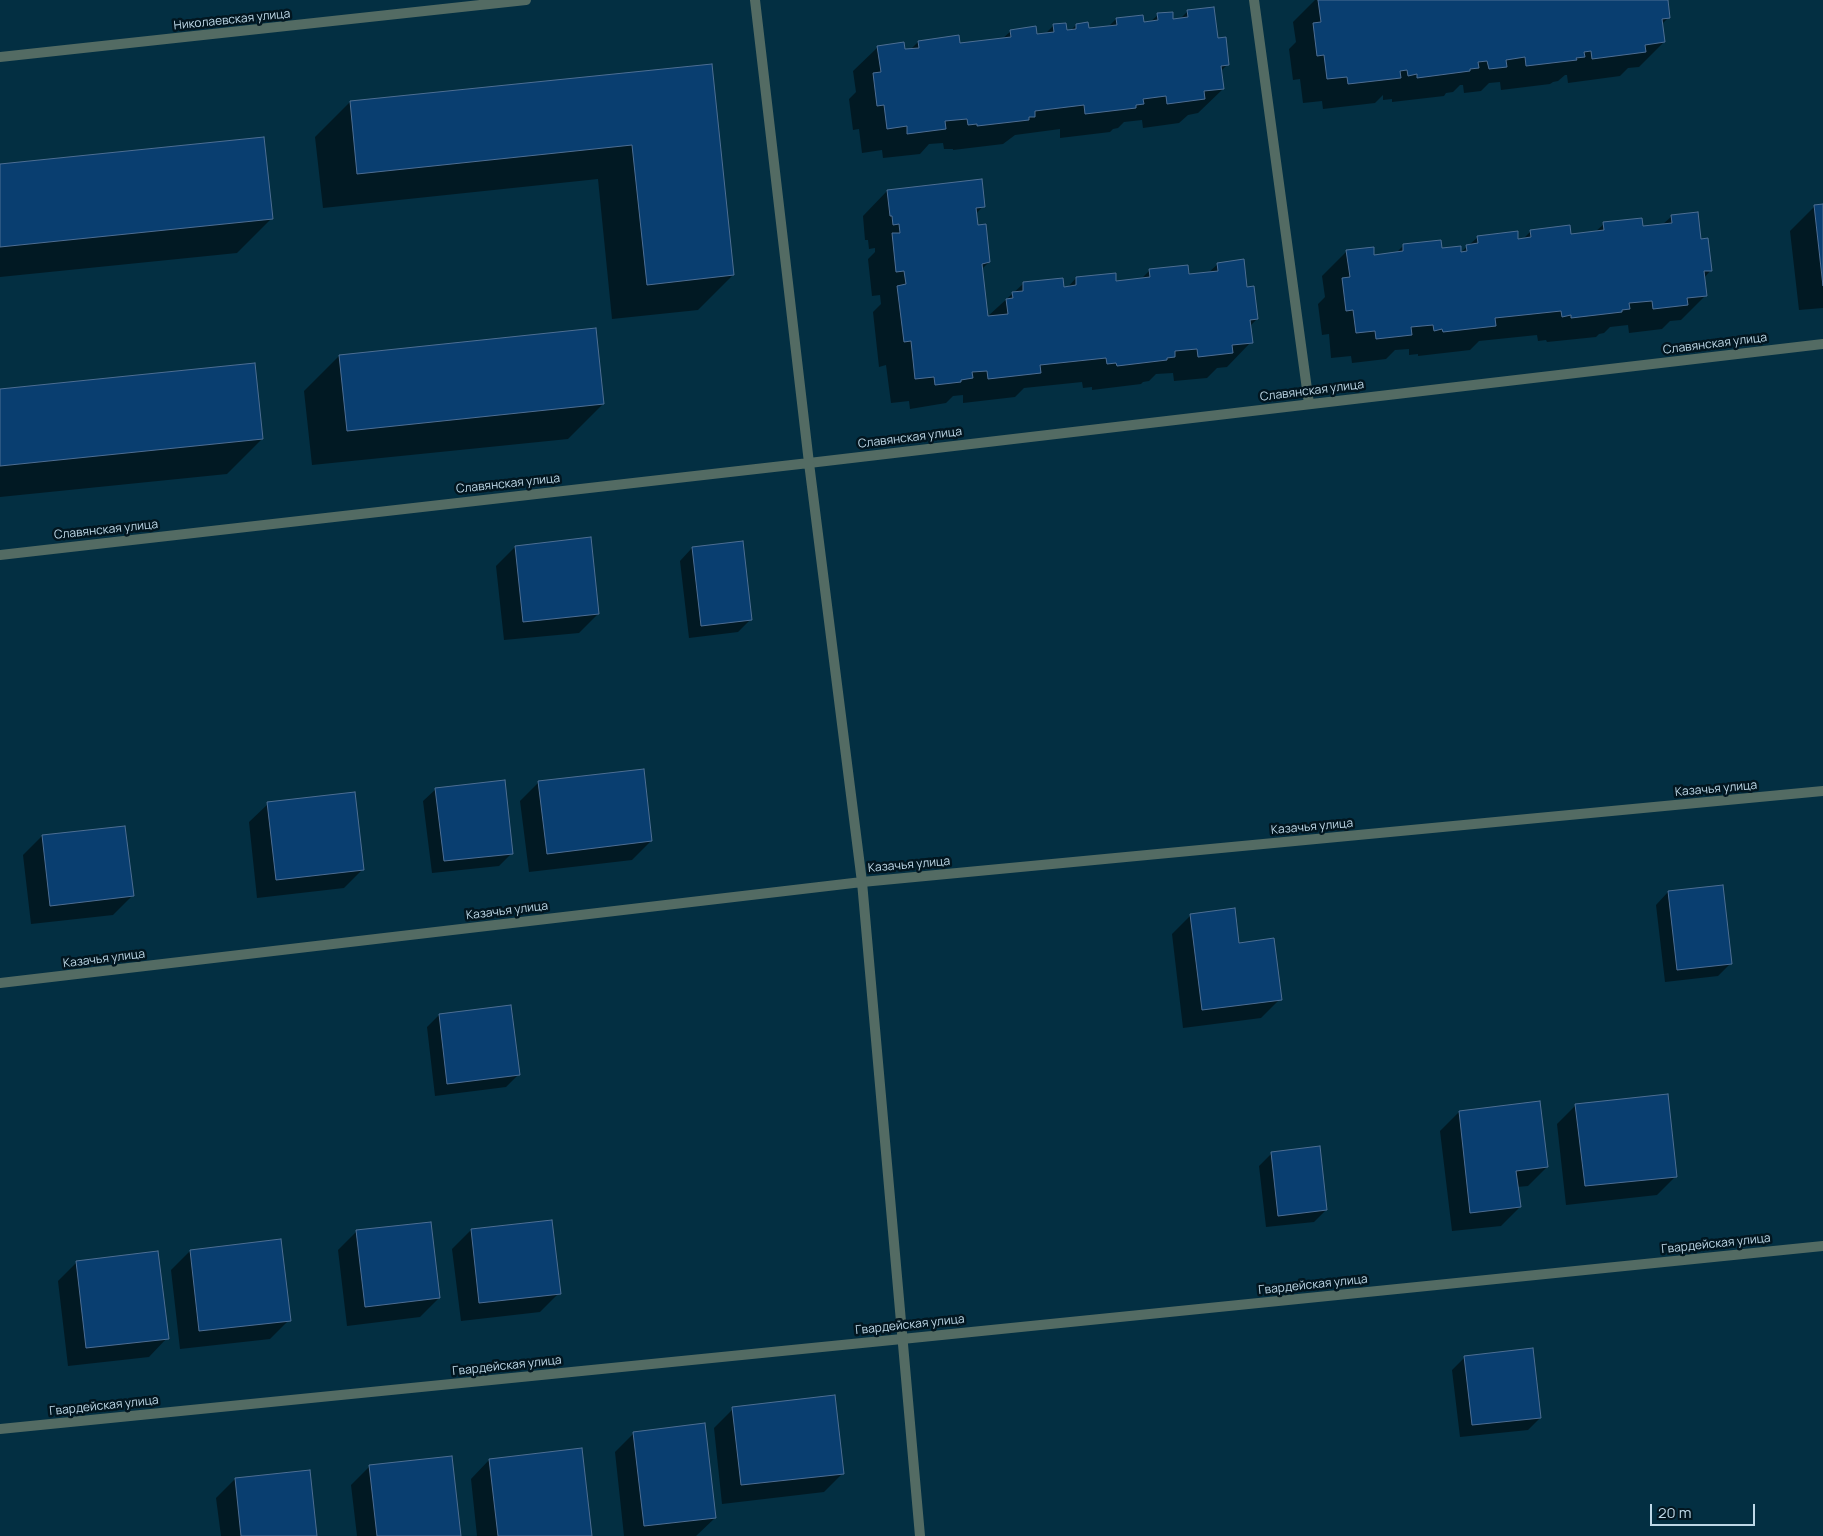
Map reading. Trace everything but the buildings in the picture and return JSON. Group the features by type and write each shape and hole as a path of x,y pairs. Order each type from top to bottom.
{"street":[{"name":"Николаевская улица","path":"0,58 526,0"},
{"path":"757,0 809,463 862,882 920,1536"},
{"path":"1254,0 1309,404"},
{"name":"Славянская улица","path":"0,555 809,463 1823,344"},
{"name":"Казачья улица","path":"0,984 862,882 1823,791"},
{"name":"Гвардейская улица","path":"0,1429 1823,1246"}]}
